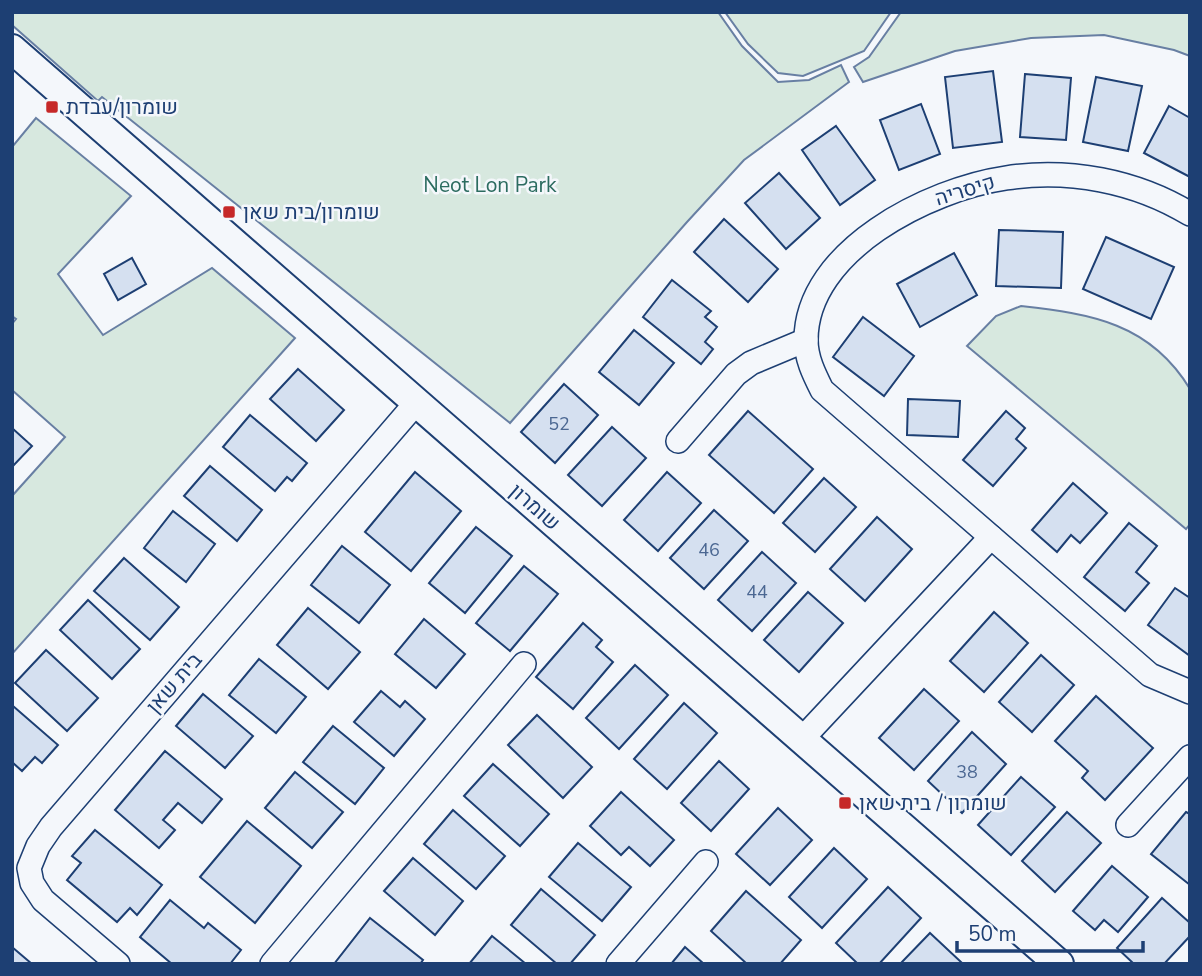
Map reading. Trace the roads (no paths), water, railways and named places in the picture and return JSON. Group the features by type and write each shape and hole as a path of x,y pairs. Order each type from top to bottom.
{"street":[{"name":"שומרון","path":"12,49 1059,964"},
{"name":"קיסריה","path":"1190,214 1131,187 1086,177 1046,175 1006,178 957,190 916,206 880,225 848,254 829,275 817,295 806,340 810,366 822,390 1150,675 1190,692"},
{"path":"678,441 736,374 751,363 806,340"},
{"name":"בית שאן","path":"118,964 43,900 33,883 29,868 38,846 416,403"},
{"path":"802,739 991,537"},
{"path":"272,964 524,664"},
{"path":"1128,825 1190,757"},
{"path":"618,964 706,862"}],"place":[{"name":"שומרון/עבדת","path":"52,107"},
{"name":"שומרון/בית שאן","path":"229,212"},
{"name":"שומרון / בית שאן","path":"845,803"}],"park label":[{"name":"Neot Lon Park","path":"490,185"}]}
